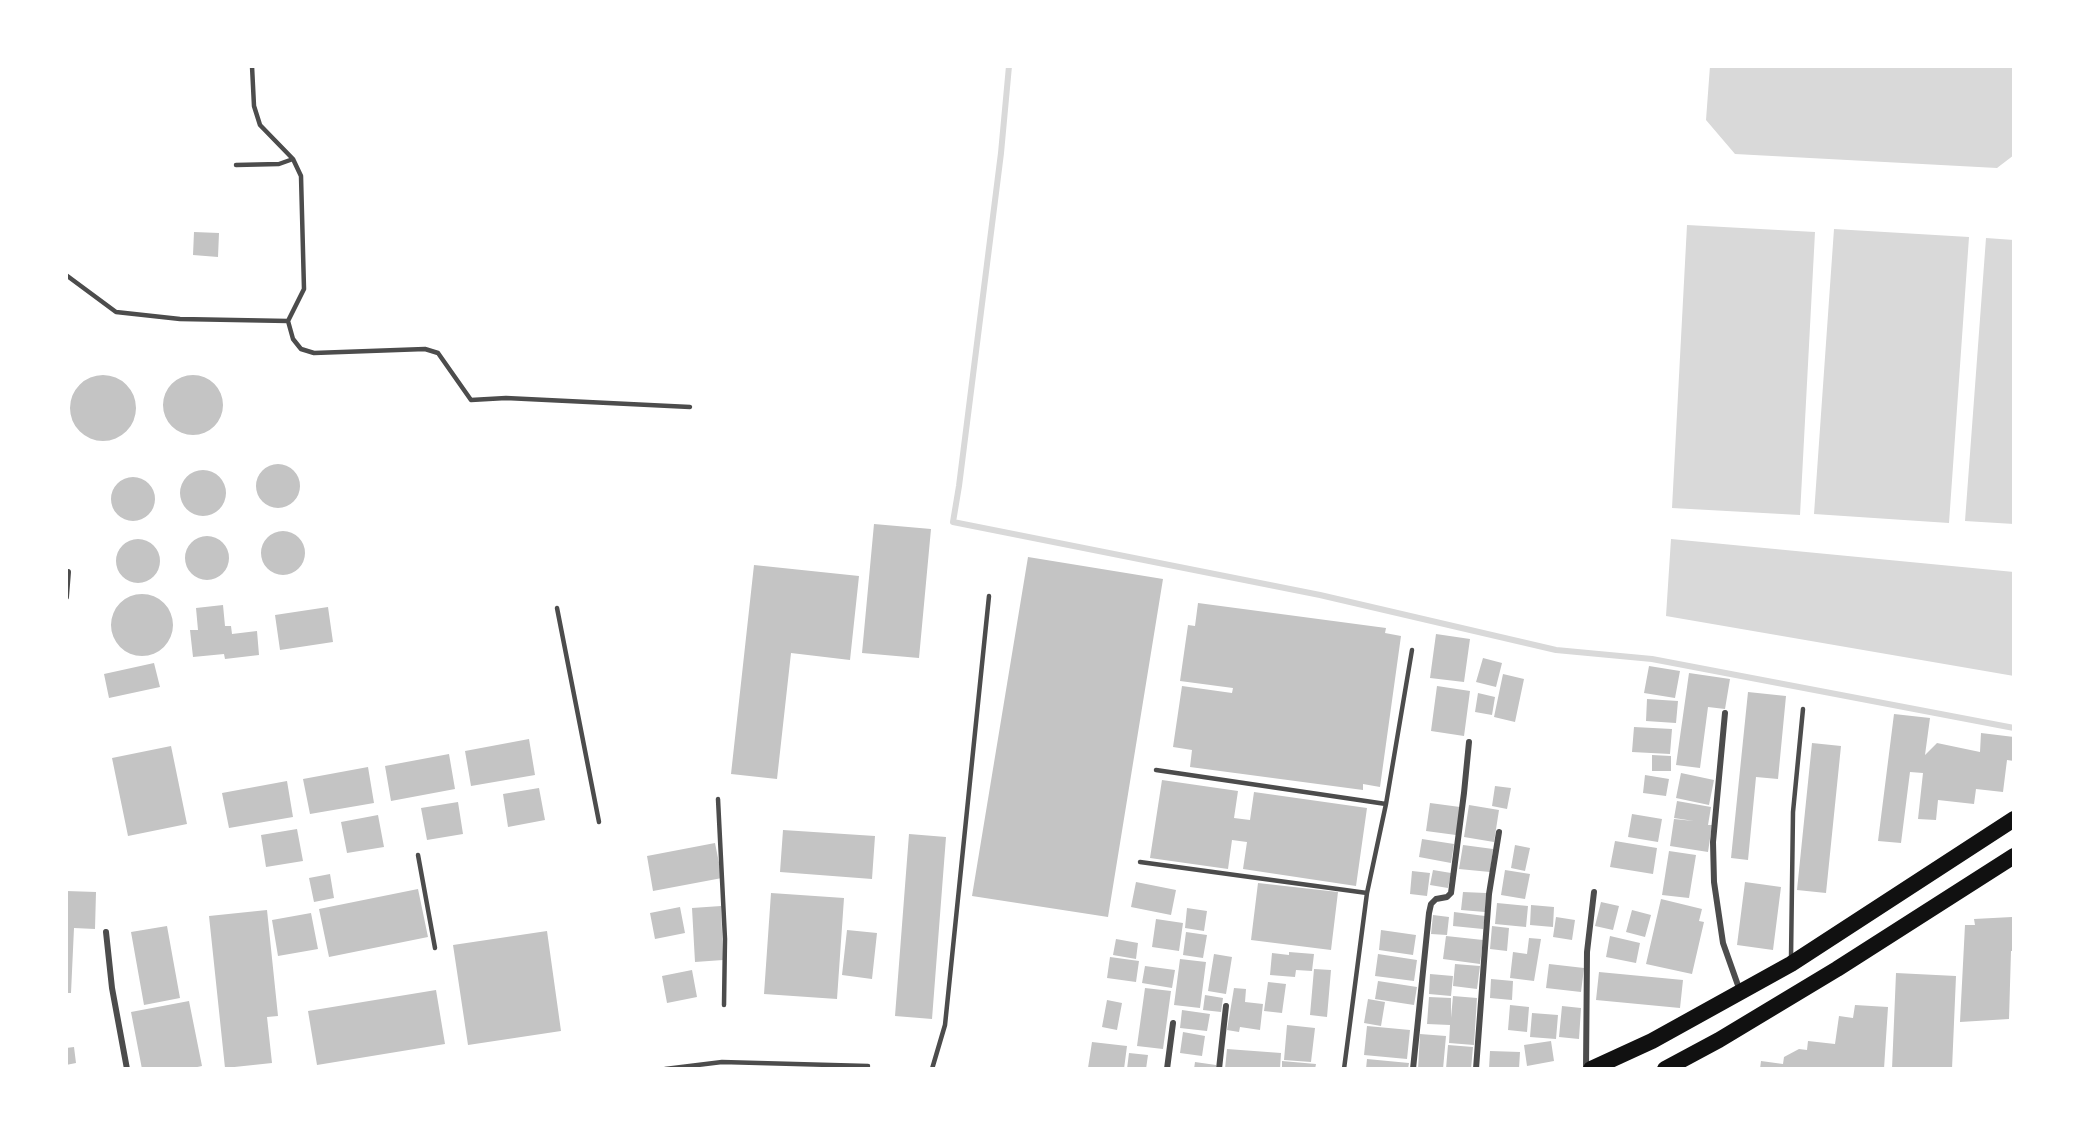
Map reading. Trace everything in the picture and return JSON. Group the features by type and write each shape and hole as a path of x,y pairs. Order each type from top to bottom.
{"highway":[{"path":"1591,1069 1652,1041 1791,964 2014,819"},
{"path":"1665,1069 1719,1040 1828,975 2014,856"}],"street":[{"path":"66,597 68,572"},
{"path":"1725,713 1713,842 1714,882 1723,943 1740,993"},
{"path":"1413,1069 1429,913 1431,904 1436,899 1448,897 1451,893 1469,742"},
{"path":"1476,1069 1489,894 1498,832"},
{"path":"1586,1069 1587,952 1594,892"},
{"path":"106,932 112,988 127,1069"},
{"path":"1219,1069 1226,1006"},
{"path":"1167,1069 1173,1023"}],"lane":[{"path":"252,66 254,106 260,125 293,159 301,176 304,289 288,321 293,339 302,349 314,353 425,349 438,352 471,400 506,398 690,407"},
{"path":"237,165 279,164 293,159"},
{"path":"66,275 116,312 180,318 288,321"},
{"path":"932,1069 940,1048 945,1024 989,596"},
{"path":"557,608 599,822"},
{"path":"1344,1069 1367,893 1386,804 1412,650"},
{"path":"1791,964 1792,813 1803,709"},
{"path":"1156,770 1386,804"},
{"path":"718,799 725,939 724,1005"},
{"path":"418,855 435,948"},
{"path":"1140,862 1367,893"},
{"path":"665,1069 722,1062 868,1066"}],"shaded area":[{"path":"1710,66 2014,66 2014,155 1997,168 1735,154 1706,120"},
{"path":"1687,225 1815,232 1800,515 1672,508"},
{"path":"1834,229 1969,237 1949,523 1814,514"},
{"path":"1986,238 2014,240 2014,524 1965,521"},
{"path":"1671,539 2014,572 2014,676 1666,616"}],"building":[{"path":"194,232 219,233 218,257 193,255"},
{"path":"103,375 115,378 126,385 133,396 136,408 133,420 126,431 115,438 103,441 91,438 80,431 73,420 70,408 73,396 80,385 91,378"},
{"path":"193,375 210,380 218,388 223,405 218,422 210,430 193,435 176,430 168,422 163,405 168,388 176,380"},
{"path":"278,464 286,465 294,470 299,478 299,494 294,502 286,507 278,508 270,507 262,502 257,494 256,486 257,478 262,470 270,465"},
{"path":"208,470 220,476 225,484 225,502 220,510 212,515 198,516 186,510 181,502 180,488 186,476 194,471"},
{"path":"133,477 142,478 149,483 154,490 154,508 149,515 142,520 133,521 124,520 117,515 112,508 111,499 112,490 117,483 124,478"},
{"path":"874,524 931,529 919,658 862,653"},
{"path":"283,531 292,532 299,537 304,544 304,562 299,569 292,574 283,575 274,574 267,569 262,562 261,553 262,544 267,537 274,532"},
{"path":"207,536 222,543 229,558 222,573 207,580 192,573 185,558 192,543"},
{"path":"138,539 153,546 160,561 153,576 138,583 123,576 116,561 123,546"},
{"path":"1028,557 1163,579 1108,917 972,896"},
{"path":"754,565 859,576 850,660 791,653 777,779 731,774"},
{"path":"142,594 164,603 173,625 164,647 142,656 120,647 111,625 120,603"},
{"path":"1198,603 1386,628 1385,633 1401,636 1380,787 1363,784 1363,790 1190,767 1192,750 1173,747 1182,686 1232,693 1233,688 1180,681 1188,625 1195,626"},
{"path":"223,605 225,626 231,626 232,634 257,631 259,655 225,659 224,654 193,657 190,630 198,630 196,608"},
{"path":"328,607 333,642 280,650 275,615"},
{"path":"1436,634 1470,639 1464,682 1430,678"},
{"path":"1483,658 1502,663 1496,687 1476,682"},
{"path":"154,663 160,687 109,698 104,674"},
{"path":"1649,666 1680,671 1675,698 1644,693"},
{"path":"1689,673 1730,679 1725,709 1708,707 1700,768 1676,765"},
{"path":"1503,674 1524,679 1515,722 1494,717"},
{"path":"1437,686 1470,691 1464,736 1431,731"},
{"path":"1748,692 1786,696 1778,779 1756,777 1748,860 1731,858"},
{"path":"1478,693 1495,697 1492,715 1475,712"},
{"path":"1647,699 1678,701 1676,723 1646,721"},
{"path":"1894,714 1930,718 1925,755 1937,743 1980,752 1981,733 2014,737 2014,761 2007,760 2003,792 1976,789 1974,804 1938,800 1936,820 1918,819 1923,773 1910,772 1901,843 1878,841"},
{"path":"1634,727 1672,729 1670,754 1632,752"},
{"path":"529,739 535,775 471,786 465,751"},
{"path":"1812,743 1841,746 1826,893 1797,890"},
{"path":"171,746 187,824 128,836 112,758"},
{"path":"449,754 455,789 391,801 385,766"},
{"path":"1652,755 1671,756 1671,771 1652,771"},
{"path":"368,767 374,803 310,814 303,779"},
{"path":"1681,773 1714,780 1709,805 1676,798"},
{"path":"1645,775 1669,779 1666,796 1643,793"},
{"path":"1162,780 1238,791 1234,818 1250,820 1254,792 1367,808 1356,886 1243,869 1247,842 1232,840 1228,869 1150,858"},
{"path":"287,781 293,817 229,828 222,793"},
{"path":"1495,786 1511,788 1507,809 1492,806"},
{"path":"539,788 545,820 508,827 503,794"},
{"path":"1677,801 1711,807 1708,825 1712,825 1708,852 1670,846 1674,819 1694,821 1674,818"},
{"path":"458,802 463,834 427,840 421,808"},
{"path":"1430,803 1460,807 1456,835 1426,831"},
{"path":"1469,805 1499,810 1494,842 1464,837"},
{"path":"1632,814 1662,819 1658,842 1628,837"},
{"path":"378,815 384,847 347,853 341,822"},
{"path":"297,829 303,861 266,867 261,835"},
{"path":"783,830 875,836 872,879 780,872"},
{"path":"909,834 946,837 932,1019 895,1016"},
{"path":"1422,839 1454,844 1451,863 1419,857"},
{"path":"1615,841 1657,848 1653,874 1610,867"},
{"path":"715,843 722,878 653,891 647,856"},
{"path":"1463,845 1493,849 1490,872 1459,869"},
{"path":"1515,845 1530,848 1525,871 1511,868"},
{"path":"1669,851 1696,855 1689,898 1662,895"},
{"path":"1433,870 1451,873 1448,888 1430,885"},
{"path":"1505,870 1530,874 1525,899 1501,895"},
{"path":"1412,871 1430,873 1427,896 1410,894"},
{"path":"330,874 334,898 314,902 309,878"},
{"path":"1136,882 1176,890 1171,915 1131,907"},
{"path":"1745,882 1781,887 1773,950 1737,945"},
{"path":"1258,883 1338,892 1331,950 1251,940"},
{"path":"418,889 428,937 329,957 319,909"},
{"path":"2012,890 2014,890 2014,951 2011,951 2009,1019 1960,1022 1965,925 1975,925 1974,919 2012,917"},
{"path":"66,891 96,892 95,929 74,928 71,993 66,993"},
{"path":"1463,892 1486,893 1485,912 1461,910"},
{"path":"771,893 844,898 837,999 764,994"},
{"path":"1661,899 1702,909 1699,921 1704,922 1692,974 1646,964"},
{"path":"1601,902 1619,906 1613,930 1595,926"},
{"path":"1497,903 1528,906 1526,927 1495,924"},
{"path":"1531,905 1554,907 1553,927 1530,925"},
{"path":"721,906 723,960 695,962 692,908"},
{"path":"680,907 685,933 655,939 650,913"},
{"path":"1187,908 1207,911 1204,931 1185,928"},
{"path":"267,910 278,1016 267,1017 272,1063 225,1068 209,916"},
{"path":"1632,910 1651,915 1645,937 1626,932"},
{"path":"1454,912 1485,916 1483,929 1453,926"},
{"path":"311,913 318,949 278,956 272,920"},
{"path":"1433,915 1449,917 1447,935 1431,934"},
{"path":"1556,917 1575,920 1572,940 1553,937"},
{"path":"1156,919 1183,923 1179,951 1152,947"},
{"path":"167,926 180,998 144,1005 131,932"},
{"path":"1492,926 1509,928 1507,951 1490,949"},
{"path":"847,930 877,933 872,979 842,975"},
{"path":"1381,930 1416,935 1413,955 1379,950"},
{"path":"547,931 561,1031 468,1045 453,945"},
{"path":"1186,932 1207,935 1203,958 1183,955"},
{"path":"1446,936 1483,940 1480,964 1443,959"},
{"path":"1610,936 1640,943 1636,963 1606,957"},
{"path":"1529,938 1541,939 1534,981 1510,978 1513,952 1527,954"},
{"path":"1116,939 1138,943 1136,959 1113,955"},
{"path":"1289,952 1314,954 1312,971 1296,970 1295,977 1270,975 1272,953 1289,955"},
{"path":"1214,954 1232,957 1226,994 1208,991"},
{"path":"1378,954 1417,960 1414,981 1375,976"},
{"path":"1110,957 1139,961 1136,982 1107,978"},
{"path":"1180,959 1206,962 1200,1008 1174,1005"},
{"path":"1455,964 1480,966 1477,989 1453,986"},
{"path":"1549,964 1584,968 1581,992 1546,988"},
{"path":"1145,966 1175,970 1172,988 1142,983"},
{"path":"1314,969 1331,970 1327,1017 1310,1015"},
{"path":"692,970 697,997 667,1003 662,976"},
{"path":"1599,972 1683,980 1680,1008 1596,1000"},
{"path":"1896,973 1956,976 1952,1069 1892,1069"},
{"path":"1430,974 1453,976 1451,996 1429,994"},
{"path":"1491,979 1513,981 1512,1000 1490,998"},
{"path":"1378,981 1417,987 1414,1005 1375,999"},
{"path":"1268,982 1286,984 1282,1013 1264,1011"},
{"path":"1145,988 1171,991 1163,1049 1137,1046"},
{"path":"1234,988 1246,989 1245,1002 1263,1004 1260,1030 1240,1027 1239,1032 1227,1030"},
{"path":"436,990 445,1044 317,1065 308,1011"},
{"path":"1205,995 1223,998 1221,1012 1203,1010"},
{"path":"1453,996 1477,998 1474,1045 1449,1043 1450,1025 1427,1024 1429,997 1451,998 1451,1018"},
{"path":"1368,999 1385,1002 1381,1026 1364,1023"},
{"path":"1107,1000 1122,1003 1117,1030 1102,1027"},
{"path":"189,1001 202,1066 188,1069 142,1069 131,1012"},
{"path":"1510,1005 1529,1007 1527,1032 1508,1030"},
{"path":"1855,1005 1888,1007 1884,1069 1760,1069 1761,1061 1783,1064 1784,1057 1799,1049 1807,1050 1808,1041 1835,1044 1839,1016 1853,1018"},
{"path":"1562,1006 1581,1008 1579,1039 1559,1037"},
{"path":"1182,1010 1210,1014 1207,1031 1180,1028"},
{"path":"1532,1013 1558,1015 1556,1039 1530,1037"},
{"path":"1287,1025 1315,1028 1311,1062 1284,1060"},
{"path":"1367,1026 1410,1030 1407,1059 1364,1055"},
{"path":"1183,1032 1205,1036 1202,1056 1180,1053"},
{"path":"1420,1034 1446,1036 1443,1069 1418,1069"},
{"path":"1551,1041 1554,1061 1527,1066 1524,1045"},
{"path":"1092,1042 1127,1046 1124,1069 1088,1068"},
{"path":"1448,1045 1473,1047 1471,1069 1446,1069"},
{"path":"74,1047 76,1063 66,1065 66,1048"},
{"path":"1227,1049 1281,1053 1280,1069 1225,1069"},
{"path":"1490,1051 1520,1052 1519,1069 1489,1069"},
{"path":"1129,1053 1148,1055 1146,1069 1127,1069"},
{"path":"1367,1059 1409,1063 1408,1069 1366,1069"},
{"path":"1282,1061 1316,1064 1315,1069 1282,1069"},
{"path":"1195,1062 1216,1065 1216,1069 1194,1069"}],"waterway":[{"path":"1009,66 1001,153 953,522 1320,595 1556,650 1652,659 2014,728"}]}
